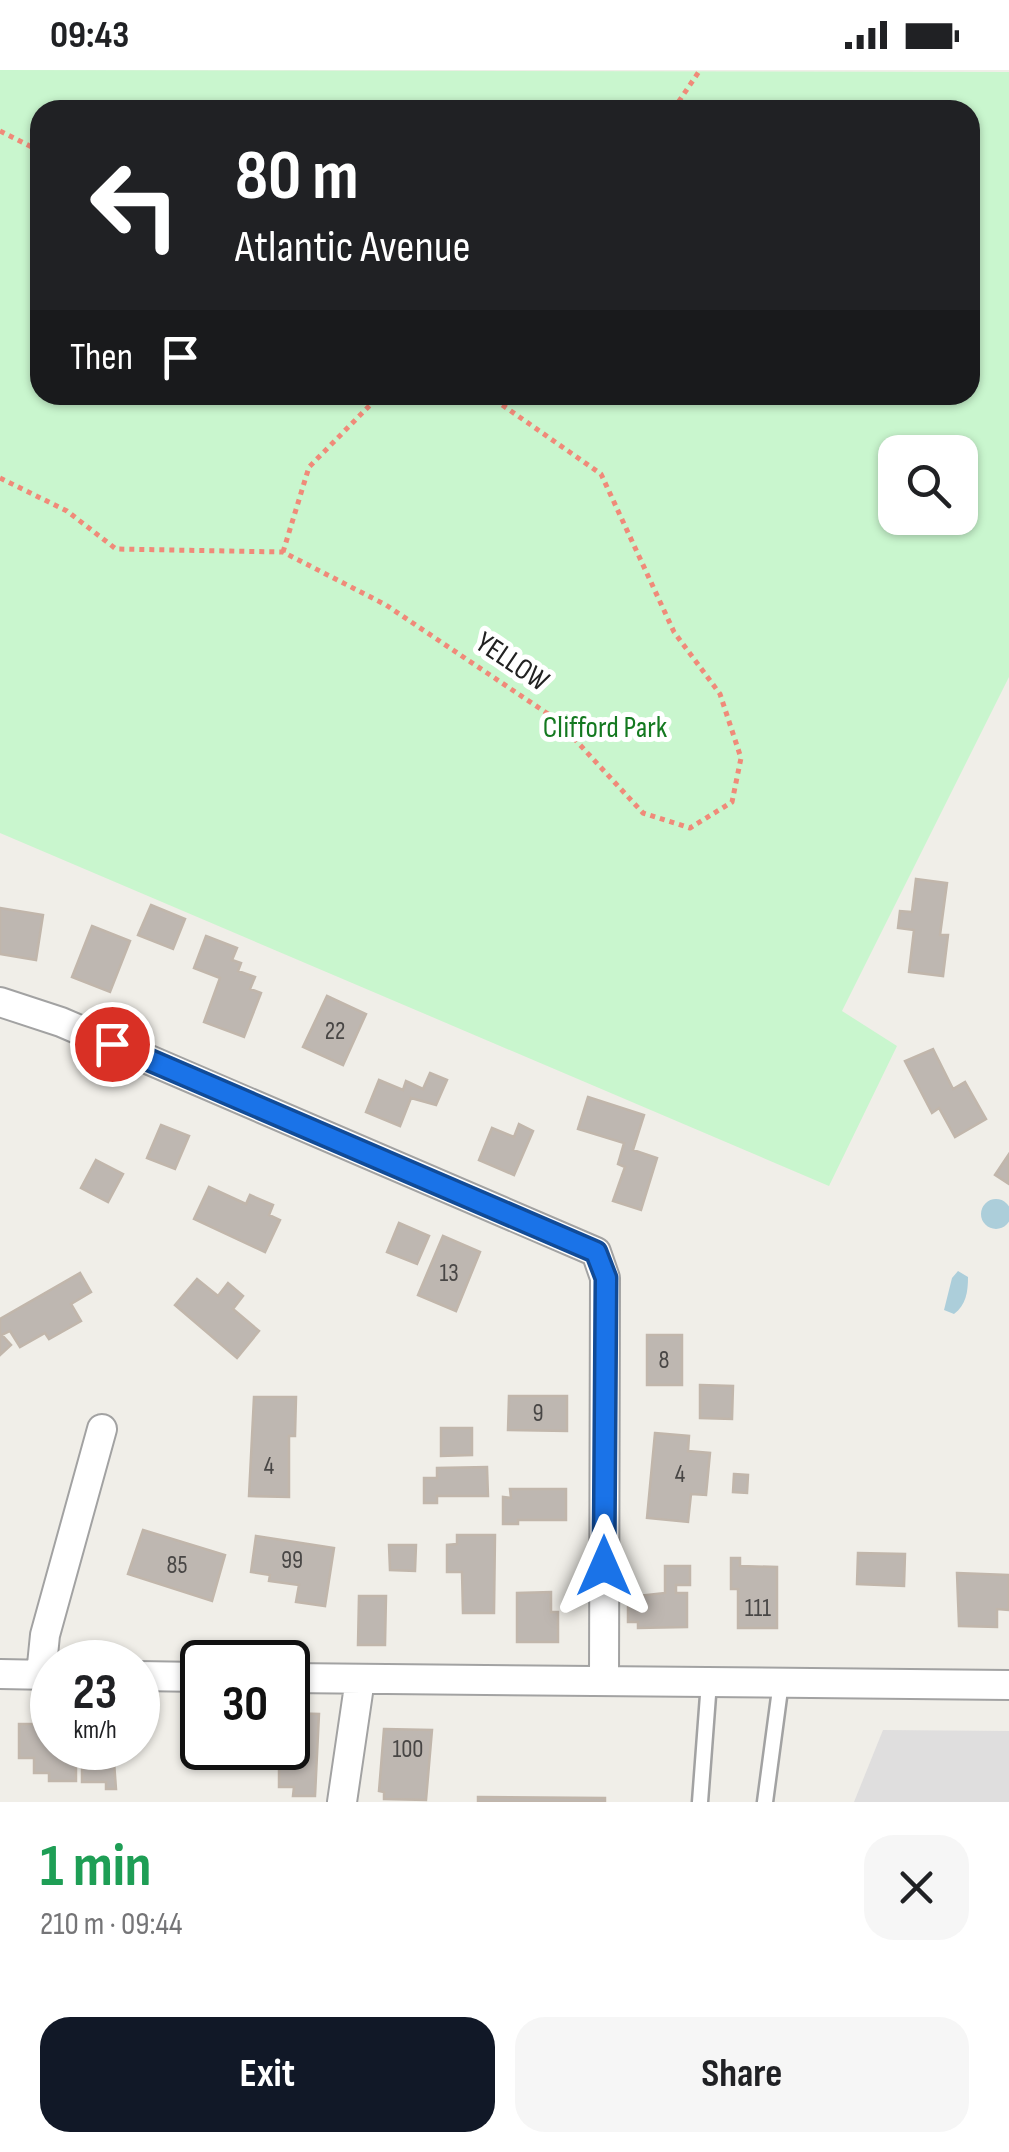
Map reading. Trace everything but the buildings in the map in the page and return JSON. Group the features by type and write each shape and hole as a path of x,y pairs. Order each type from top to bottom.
{"street":[{"path":"0,1002 61,1022 596,1252 606,1278 604,1681"},
{"path":"45,1640 102,1429"},
{"path":"0,1674 30,1675"},
{"path":"310,1678 1009,1686"},
{"path":"342,1802 360,1679"}],"lane":[{"path":"700,1802 709,1682"},
{"path":"765,1802 781,1682"}],"path":[{"path":"680,100 700,70"},
{"path":"0,131 30,147"},
{"path":"283,552 309,467 370,405"},
{"name":"YELLOW","path":"0,478 67,512 116,549 283,552 386,604 557,720 642,813 690,828 732,802 741,758 720,694 674,632 601,474 502,405"}],"shaded area":[{"path":"883,1730 1009,1731 1009,1802 854,1802"}],"green space":[{"name":"Clifford Park","path":"0,70 1009,72 1009,677 842,1011 897,1046 829,1186 0,833"}],"water":[{"path":"990,1200 1006,1204 1010,1220 1002,1228 990,1228 982,1220 982,1208"},
{"path":"958,1271 968,1277 967,1288 964,1302 954,1314 944,1310 952,1278"}],"route":[{"path":"112,1044 568,1236 596,1252 606,1278 604,1566"}]}
